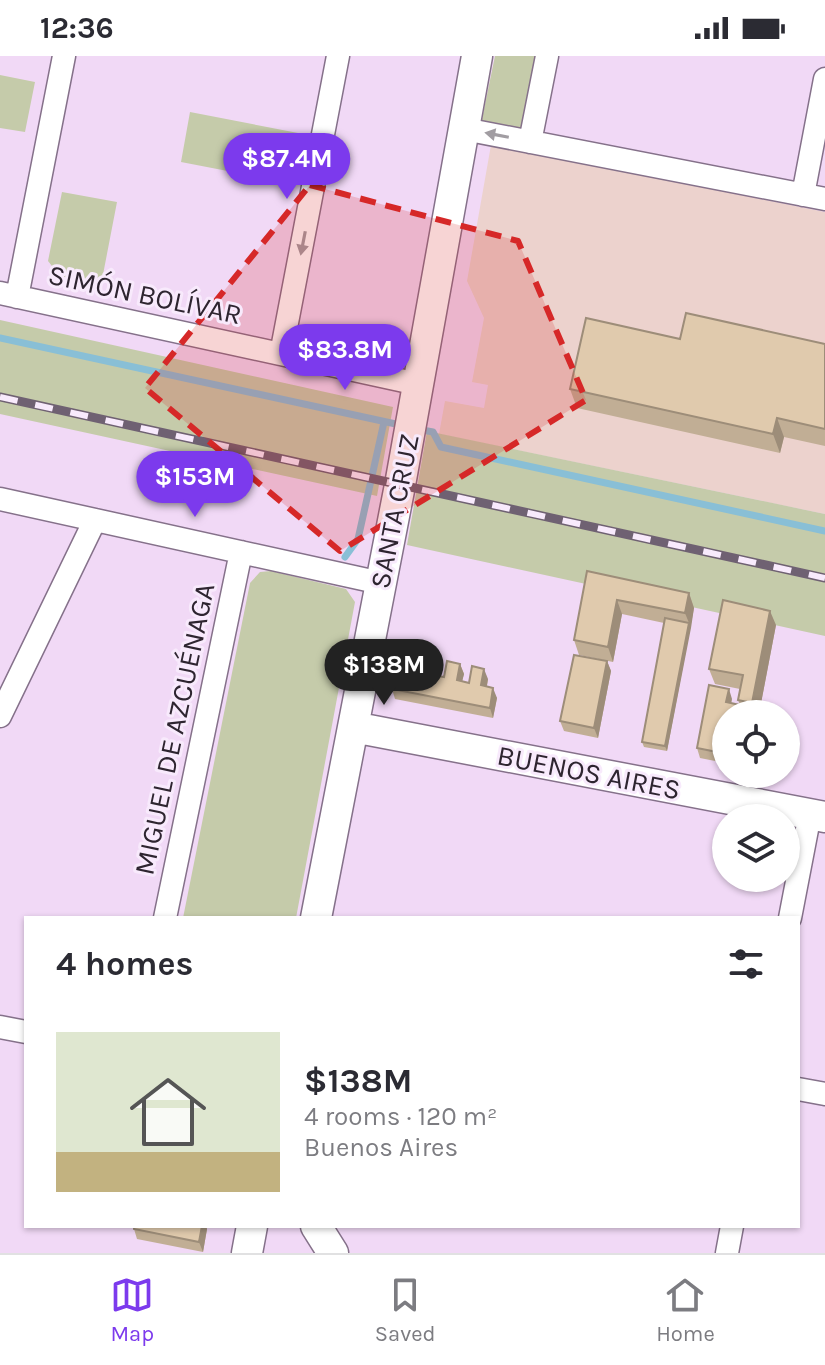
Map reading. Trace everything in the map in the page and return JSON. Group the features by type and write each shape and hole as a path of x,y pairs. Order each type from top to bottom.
{"main road":[{"name":"SANTA CRUZ","path":"316,916 477,56"},
{"name":"BUENOS AIRES","path":"353,727 818,816"},
{"path":"317,1228 334,1253"}],"street":[{"path":"8,295 64,56"},
{"path":"281,354 338,56"},
{"path":"530,142 547,56"},
{"path":"464,129 814,197 825,79"},
{"name":"SIMÓN BOLÍVAR","path":"8,295 418,384"},
{"path":"0,499 381,583"},
{"path":"0,716 95,520"},
{"name":"MIGUEL DE AZCUÉNAGA","path":"165,916 241,552"},
{"path":"791,916 818,816"},
{"path":"0,1027 24,1032"},
{"path":"800,1089 825,1094"},
{"path":"727,1253 732,1228"}],"highlighted area":[{"path":"310,185 518,241 586,400 340,551 145,388"}],"shaded area":[{"path":"491,145 825,212 825,514 439,434 445,401 484,408 488,385 472,382 484,318 467,281"}],"green space":[{"path":"495,56 535,56 517,150 477,143"},
{"path":"0,75 35,82 25,132 0,128"},
{"path":"190,112 298,133 289,183 181,162"},
{"path":"62,192 117,202 101,285 60,276 48,261"},
{"path":"0,320 393,407 377,496 0,414"},
{"path":"427,431 825,514 825,636 407,545"},
{"path":"271,571 346,589 355,602 296,916 183,916 250,583 260,572"}],"building":[{"path":"686,313 825,344 825,429 777,418 773,434 570,389 586,318 680,339"},
{"path":"587,571 689,593 685,613 617,600 608,647 574,640"},
{"path":"723,600 770,611 753,700 738,700 743,675 709,669"},
{"path":"665,618 689,623 665,746 642,742"},
{"path":"398,652 435,659 432,675 444,677 447,661 460,664 457,680 469,683 472,666 484,669 481,685 493,688 490,708 392,689"},
{"path":"574,655 607,661 594,728 560,721"},
{"path":"709,685 729,689 726,700 712,700 712,751 697,748"},
{"path":"134,1228 202,1228 199,1242"}],"waterway":[{"path":"0,338 405,426"},
{"path":"345,557 358,539 384,422"},
{"path":"417,429 433,432 441,447 825,531"}],"railway":[{"path":"0,397 825,578"}]}
